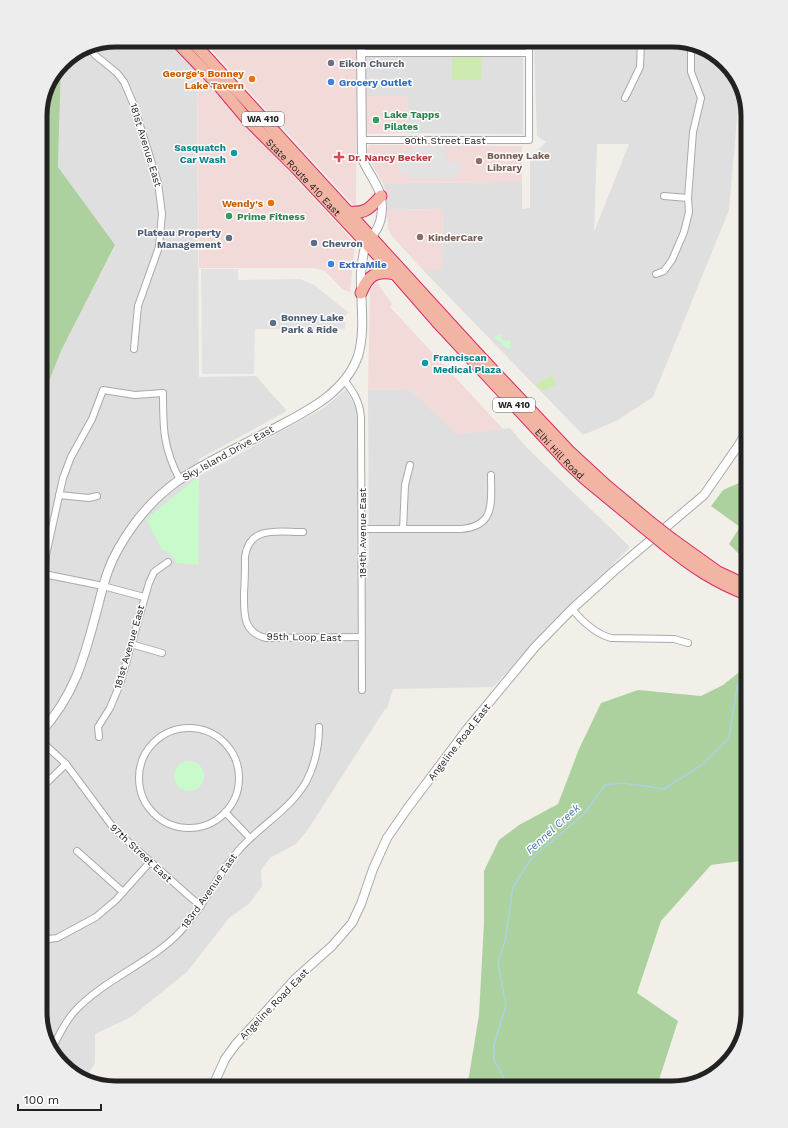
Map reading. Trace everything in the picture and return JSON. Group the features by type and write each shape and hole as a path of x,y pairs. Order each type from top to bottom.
{"highway":[{"name":"State Route 410 East","path":"182,47 219,86 246,118 369,240"},
{"name":"State Route 410 East","path":"200,47 348,212 369,240"},
{"path":"348,212 371,208 381,196"},
{"name":"Elhi Hill Road","path":"369,240 395,274 437,322 568,463 585,480 646,523"},
{"name":"Elhi Hill Road","path":"369,240 570,451 668,542 689,564 714,580 741,592"},
{"path":"361,293 365,284 372,276 381,272 395,274"},
{"name":"Elhi Hill Road","path":"668,542 718,572 741,583"}],"street":[{"path":"361,47 362,158 364,166 375,182 381,196"},
{"path":"361,52 529,53 529,47"},
{"path":"625,98 640,67 641,47"},
{"path":"656,274 668,268 679,246 689,212 688,198 693,132 701,98 691,72 691,50"},
{"name":"181st Avenue East","path":"93,51 95,55 117,72 124,82 133,103 158,183 160,194 162,214 159,247 138,306 134,349"},
{"name":"90th Street East","path":"361,140 529,140 529,53"},
{"name":"Sky Island Drive East","path":"47,725 57,713 78,675 108,570 118,550 136,521 163,493 180,480 209,462 306,411 330,395 344,380 352,368 357,357 361,341 362,263 369,240 376,230 382,216 381,196"},
{"path":"664,196 688,198"},
{"name":"184th Avenue East","path":"344,380 352,390 361,409 362,690"},
{"path":"47,551 67,466 92,419 103,390 135,395 163,393 164,439 171,461 180,480"},
{"name":"Angeline Road East","path":"215,1081 225,1058 236,1044 295,979 332,946 352,923 387,838 468,728 529,654 572,609 614,571 704,495 741,441"},
{"path":"403,529 405,485 410,465"},
{"path":"362,529 461,529 478,525 485,519 490,511 491,475"},
{"path":"59,495 89,498 97,496"},
{"name":"95th Loop East","path":"303,532 267,532 257,536 249,543 245,557 244,615 248,625 258,635 266,638 362,637"},
{"name":"181st Avenue East","path":"99,737 98,727 104,719 115,696 144,597 154,572 168,562"},
{"path":"47,575 103,586 144,597"},
{"path":"572,609 587,625 606,637 674,639 688,643"},
{"path":"131,644 162,653"},
{"name":"183rd Avenue East","path":"55,1044 67,1021 84,1002 167,944 188,924 238,851 250,838 284,810 297,795 305,782 315,758 318,745 319,727"},
{"path":"182,728 194,728 205,730 221,738 231,750 239,769 237,791 234,800 225,812 213,822 204,826 190,828 175,826 159,818 152,812 142,795 139,772 142,758 158,738 168,732 182,728"},
{"name":"97th Street East","path":"47,746 66,764 107,822 201,906"},
{"path":"47,782 66,764"},
{"path":"225,812 250,838"},
{"path":"77,851 123,892"},
{"path":"47,939 57,938 96,917 123,892 150,862"}],"shaded area":[{"path":"174,47 197,72 199,377 256,376 287,411 199,459 199,476 324,408 346,389 359,415 357,561 369,561 368,390 410,389 457,434 510,428 527,448 630,547 493,687 393,689 387,708 307,831 296,844 270,858 261,870 262,886 249,904 229,918 187,972 131,1017 95,1034 95,1063 88,1075 71,1064 56,1046 49,1030 47,1012 47,386 61,351 115,246 58,167 61,76 67,67 78,59 90,52 103,48"},
{"path":"209,47 357,47 356,208"},
{"path":"489,47 685,48 702,54 721,67 732,82 739,98 729,210 653,397 618,420 583,435 423,270 442,270 443,209 387,210 386,193 383,183 522,182 522,209 530,208 530,158 546,142 537,136 534,48","holes":["597,144 629,144 594,232"]},
{"path":"369,55 523,57 523,134 408,133 407,96 365,96 365,59"},
{"path":"197,72 355,243 350,292 342,289 325,271 314,268 199,268"},
{"path":"365,96 407,96 408,133 369,134 365,131"},
{"path":"369,145 522,146 522,182 383,183 367,156"},
{"path":"413,147 446,147 446,162 462,162 460,170 456,176 450,178 409,178 409,173 400,174 400,152 412,152"},
{"path":"443,209 442,270 423,270 391,235 388,229 387,210"},
{"name":"Bonney Lake Park & Ride","path":"201,269 238,269 238,280 300,279 314,285 348,312 345,316 345,329 255,329 254,374 202,374"},
{"path":"376,281 392,304 390,307 503,429 457,434 410,389 368,390 370,290"}],"green space":[{"path":"452,57 482,57 481,80 453,80"},
{"path":"61,76 58,167 115,245 61,351 47,386 47,112 52,90"},
{"path":"503,334 501,337 503,340 507,341 509,339 511,346 510,349 506,348 502,343 495,339 496,335"},
{"path":"552,375 557,385 542,391 535,384"},
{"path":"199,476 198,565 176,563 171,555 162,550 146,519"},
{"path":"741,482 741,554 729,544 740,527 711,506 723,490"},
{"path":"741,671 741,861 711,865 661,921 637,993 678,1021 659,1081 468,1081 479,1015 484,922 484,871 499,840 519,825 558,804 579,749 601,703 638,690 701,696 723,685"},
{"path":"189,761 200,765 204,776 200,787 189,791 178,787 174,776 178,765"}],"waterway":[{"name":"Fennel Creek","path":"505,1081 494,1060 494,1045 506,1005 498,963 505,941 513,887 531,859 585,813 605,785 624,783 664,789 703,764 729,738 738,682 741,680"}],"place":[{"name":"Eikon Church","path":"331,63"},
{"name":"George's Bonney Lake Tavern","path":"252,79"},
{"name":"Grocery Outlet","path":"331,82"},
{"name":"Lake Tapps Pilates","path":"376,120"},
{"name":"Sasquatch Car Wash","path":"234,153"},
{"name":"Dr. Nancy Becker","path":"339,157"},
{"name":"Bonney Lake Library","path":"479,161"},
{"name":"Wendy's","path":"271,203"},
{"name":"Prime Fitness","path":"229,216"},
{"name":"KinderCare","path":"420,237"},
{"name":"Plateau Property Management","path":"229,238"},
{"name":"Chevron","path":"314,243"},
{"name":"ExtraMile","path":"331,264"},
{"name":"Bonney Lake Park & Ride","path":"273,323"},
{"name":"Franciscan Medical Plaza","path":"425,363"}]}
